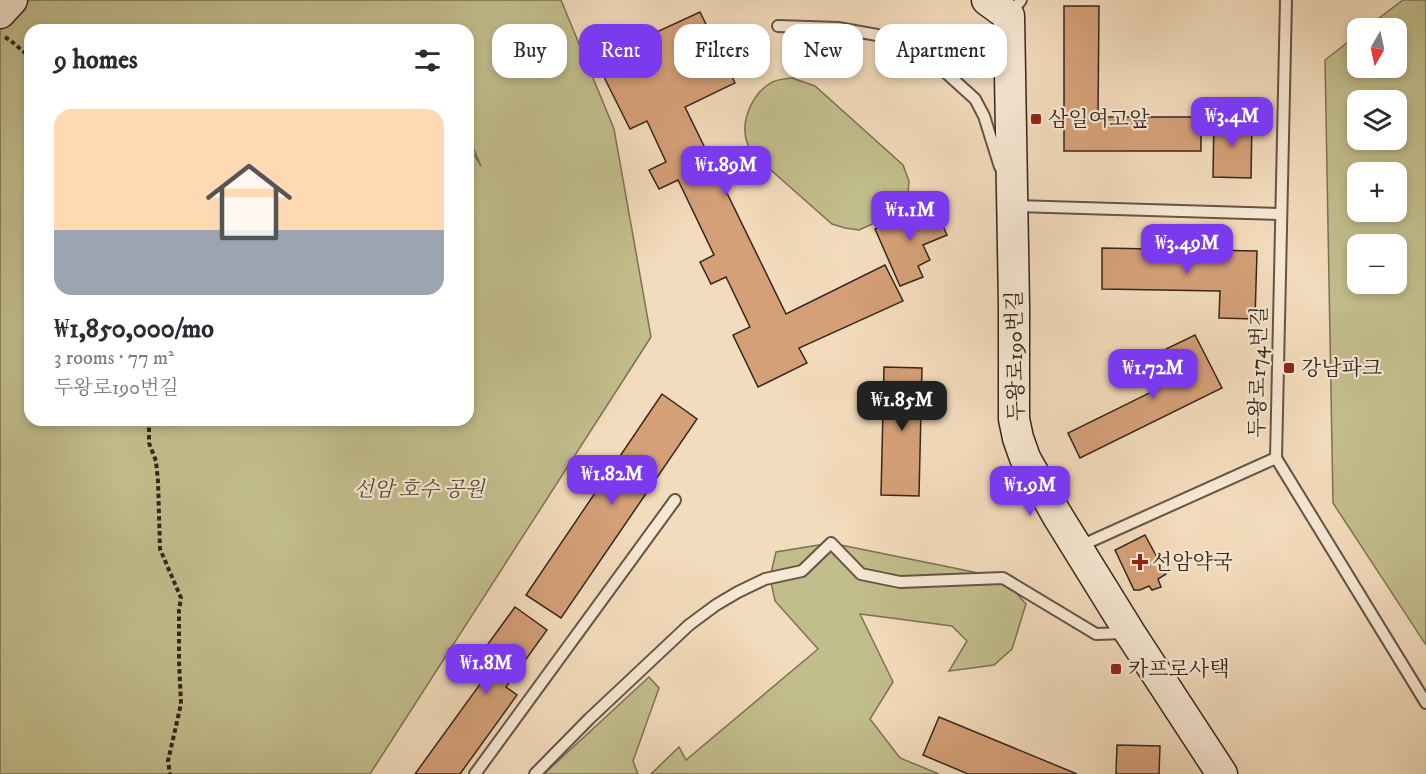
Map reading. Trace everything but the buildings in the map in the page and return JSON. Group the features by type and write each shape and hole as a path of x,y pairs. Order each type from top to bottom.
{"street":[{"path":"0,12 12,0"},
{"name":"두왕로190번길","path":"1005,4 1012,206 1014,419 1018,438 1025,458 1057,515 1130,633 1222,774"}],"lane":[{"name":"두왕로174번길","path":"1286,0 1276,458 1426,703"},
{"path":"778,26 838,28 878,36 918,51 944,71 975,99 980,108 1012,206 1281,214"},
{"path":"1077,547 1276,458"},
{"path":"475,774 675,500"},
{"path":"535,774 589,719 689,625 716,605 765,579 802,572 831,543 861,574 900,582 1004,578 1096,634 1130,633"}],"path":[{"path":"0,35 24,52"},
{"path":"149,426 149,443 156,461 158,481 160,549 181,598 179,661 181,704 168,761 170,774"}],"green space":[{"name":"선암 호수 공원","path":"0,0 561,0 579,44 579,78 593,78 614,129 651,337 370,774 0,774"},
{"path":"1403,0 1426,0 1426,645 1333,503 1325,60 1347,43 1347,78 1407,78 1407,18 1379,18"},
{"path":"792,78 815,86 903,165 909,181 908,193 903,205 890,216 859,230 832,224 756,157 746,137 748,111 763,89 777,80"},
{"path":"831,543 1003,578 1026,604 1012,649 994,665 949,671 967,641 952,626 860,614 893,682 870,719 900,758 939,774 651,774 679,747 686,760 818,649 775,601 770,577 776,552"},
{"path":"649,677 659,688 633,761 638,774 544,774"}],"place":[{"name":"삼일여고앞","path":"1036,119"},
{"name":"강남파크","path":"1289,368"},
{"name":"선암약국","path":"1140,562"},
{"name":"카프로사택","path":"1116,669"}]}
